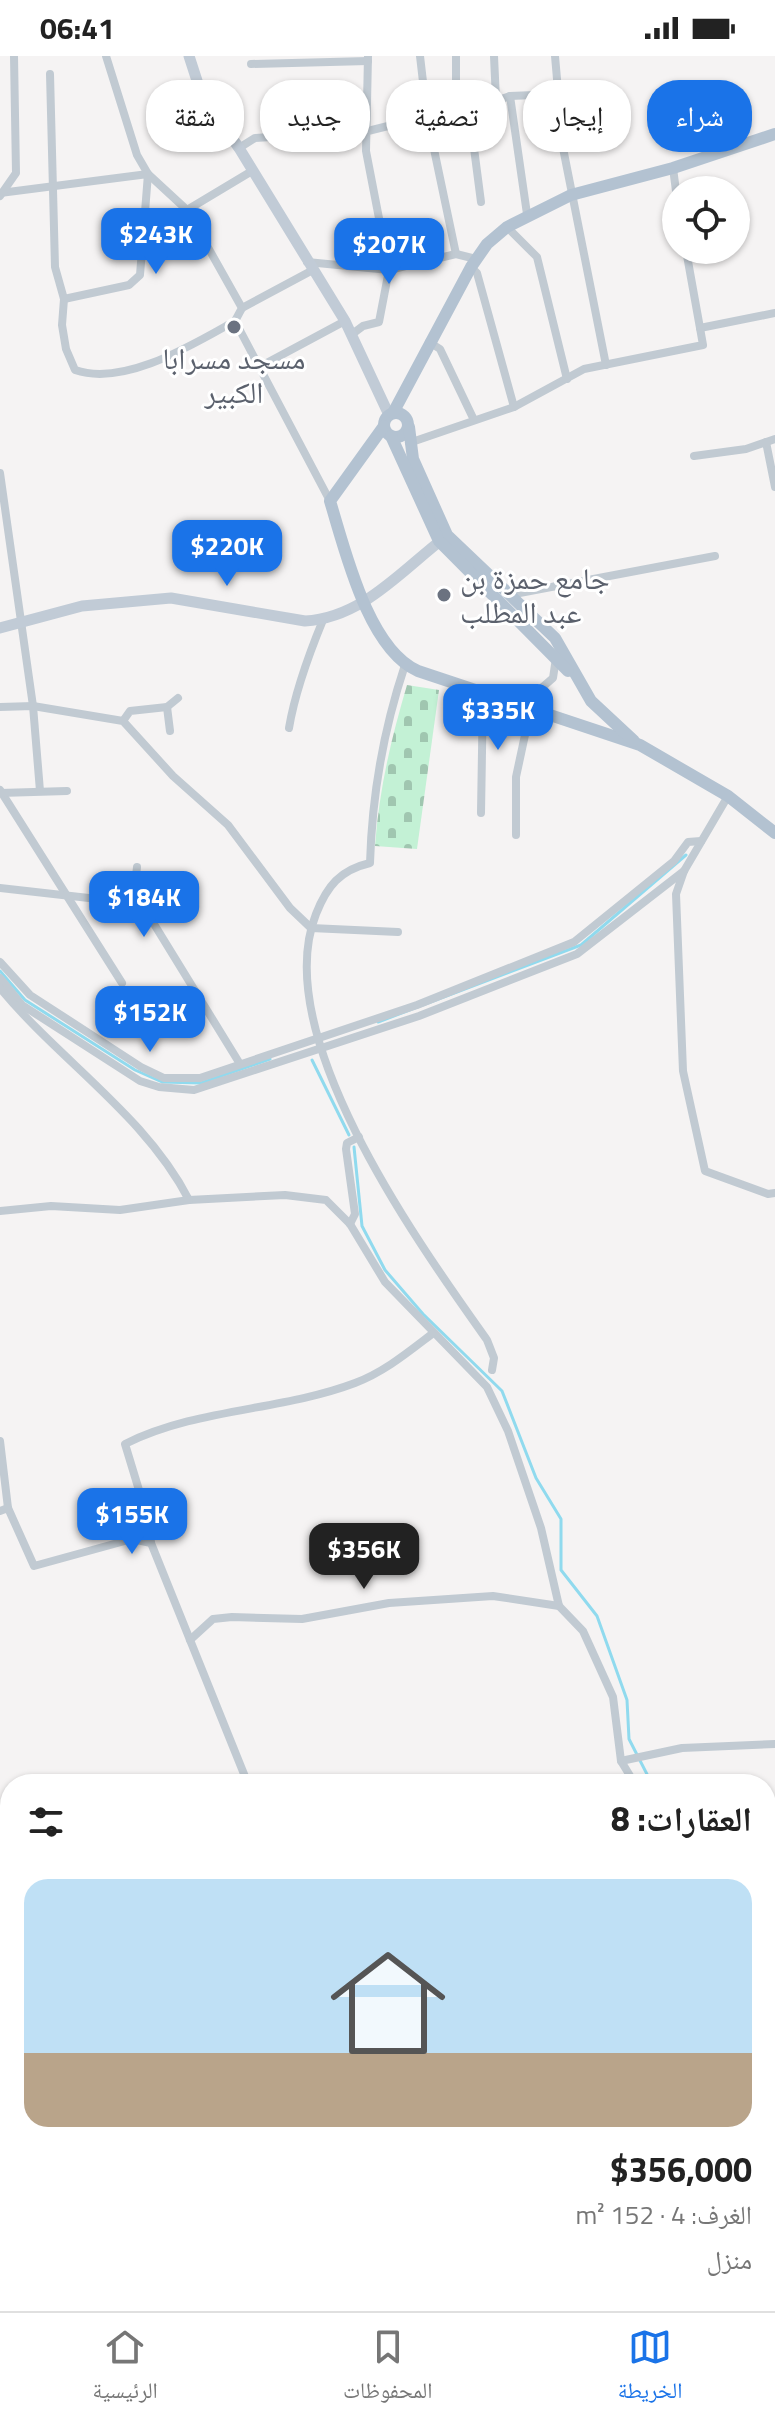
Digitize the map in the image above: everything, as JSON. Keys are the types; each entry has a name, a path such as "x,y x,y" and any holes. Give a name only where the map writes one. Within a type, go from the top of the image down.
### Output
{"main road":[{"path":"189,56 197,80"},
{"path":"640,745 405,665 393,654 364,602 330,501 389,422 429,342 474,263 507,227 527,214 571,195 673,168 775,134"},
{"path":"241,152 308,266 345,321 443,538 556,657 606,717 640,745 728,796 775,833"},
{"path":"389,422 405,416 409,443 443,538 555,638 576,679"},
{"path":"389,422 401,436 409,427"},
{"path":"0,628 21,620 122,600 171,598 305,621 323,620 364,602 400,577 443,538"}],"street":[{"path":"0,195 16,173 14,56"},
{"path":"106,56 137,155 148,174 187,210 242,308"},
{"path":"420,56 423,80"},
{"path":"456,56 456,80"},
{"path":"494,56 495,80"},
{"path":"555,56 557,80"},
{"path":"251,64 288,60 368,59 368,80"},
{"path":"50,74 55,267 64,299 62,325 66,349 75,370 92,376 165,358 235,321 242,308 308,266 389,270 456,254 474,263 514,407"},
{"path":"507,97 523,95"},
{"path":"510,96 527,214"},
{"path":"351,335 363,326 379,322 389,270 366,152"},
{"path":"435,152 456,254"},
{"path":"474,152 481,202"},
{"path":"565,152 571,195 606,365"},
{"path":"673,168 674,176"},
{"path":"187,210 252,171"},
{"path":"0,195 148,174"},
{"path":"64,299 129,285 140,275 148,174"},
{"path":"507,227 537,257 567,379"},
{"path":"409,443 514,407 584,369 703,345 689,264"},
{"path":"700,328 775,313"},
{"path":"235,321 330,501"},
{"path":"261,366 345,321"},
{"path":"429,342 440,349 474,420"},
{"path":"694,456 746,449 770,441 775,487"},
{"path":"0,473 33,706 40,791"},
{"path":"509,595 715,556"},
{"path":"289,728 294,698 302,684 323,620"},
{"path":"516,835 516,777 527,706 553,678 558,667 556,657"},
{"path":"405,665 385,725 372,808 370,863 338,877 327,889 311,928 307,993 322,1046 359,1137 397,1211 487,1340 494,1358 492,1370"},
{"path":"481,813 483,691"},
{"path":"123,721 130,711 167,707 178,698"},
{"path":"0,707 33,706 123,721 173,776 228,825 290,908 311,928 398,932"},
{"path":"167,707 170,731"},
{"path":"1,792 67,791"},
{"path":"1,792 122,983"},
{"path":"728,796 684,871 676,894 683,1071 705,1171 768,1194 775,1193"},
{"path":"0,962 30,995 153,1073 175,1079 200,1078 417,1005 574,942 674,861 688,842 701,841"},
{"path":"133,903 137,867"},
{"path":"0,978 22,1005 140,1081 183,1091 208,1088 322,1046 419,1016 577,954 684,871"},
{"path":"0,888 133,903 146,911 240,1064"},
{"path":"0,988 34,1029 157,1147 189,1200"},
{"path":"350,1224 355,1214 346,1149 347,1143 359,1137"},
{"path":"0,1211 51,1206 120,1210 189,1200 285,1195 326,1200 350,1224 375,1269 432,1334 487,1387 508,1431 541,1528 559,1606 583,1631 613,1697 621,1761 629,1774"},
{"path":"244,1774 151,1543 149,1523 125,1444 188,1421 354,1383 393,1365 432,1334"},
{"path":"0,1441 4,1510 34,1566 132,1539 151,1543"},
{"path":"190,1640 213,1619 222,1618 302,1619 389,1603 493,1596 559,1606"},
{"path":"621,1761 655,1752 775,1744"}],"green space":[{"path":"407,685 439,690 417,849 375,846 386,765"}],"waterway":[{"path":"378,1022 581,945 686,855"},
{"path":"0,971 25,1000 135,1070 162,1082 201,1083 270,1059"},
{"path":"312,1060 349,1135"},
{"path":"354,1147 362,1226 385,1270 423,1314 502,1391 536,1478 561,1519 561,1570 597,1616 627,1700 629,1739 647,1774"}],"place":[{"name":"مسجد مسرابا الكبير","path":"234,327"},
{"name":"جامع حمزة بن عبد المطلب","path":"444,595"}]}
